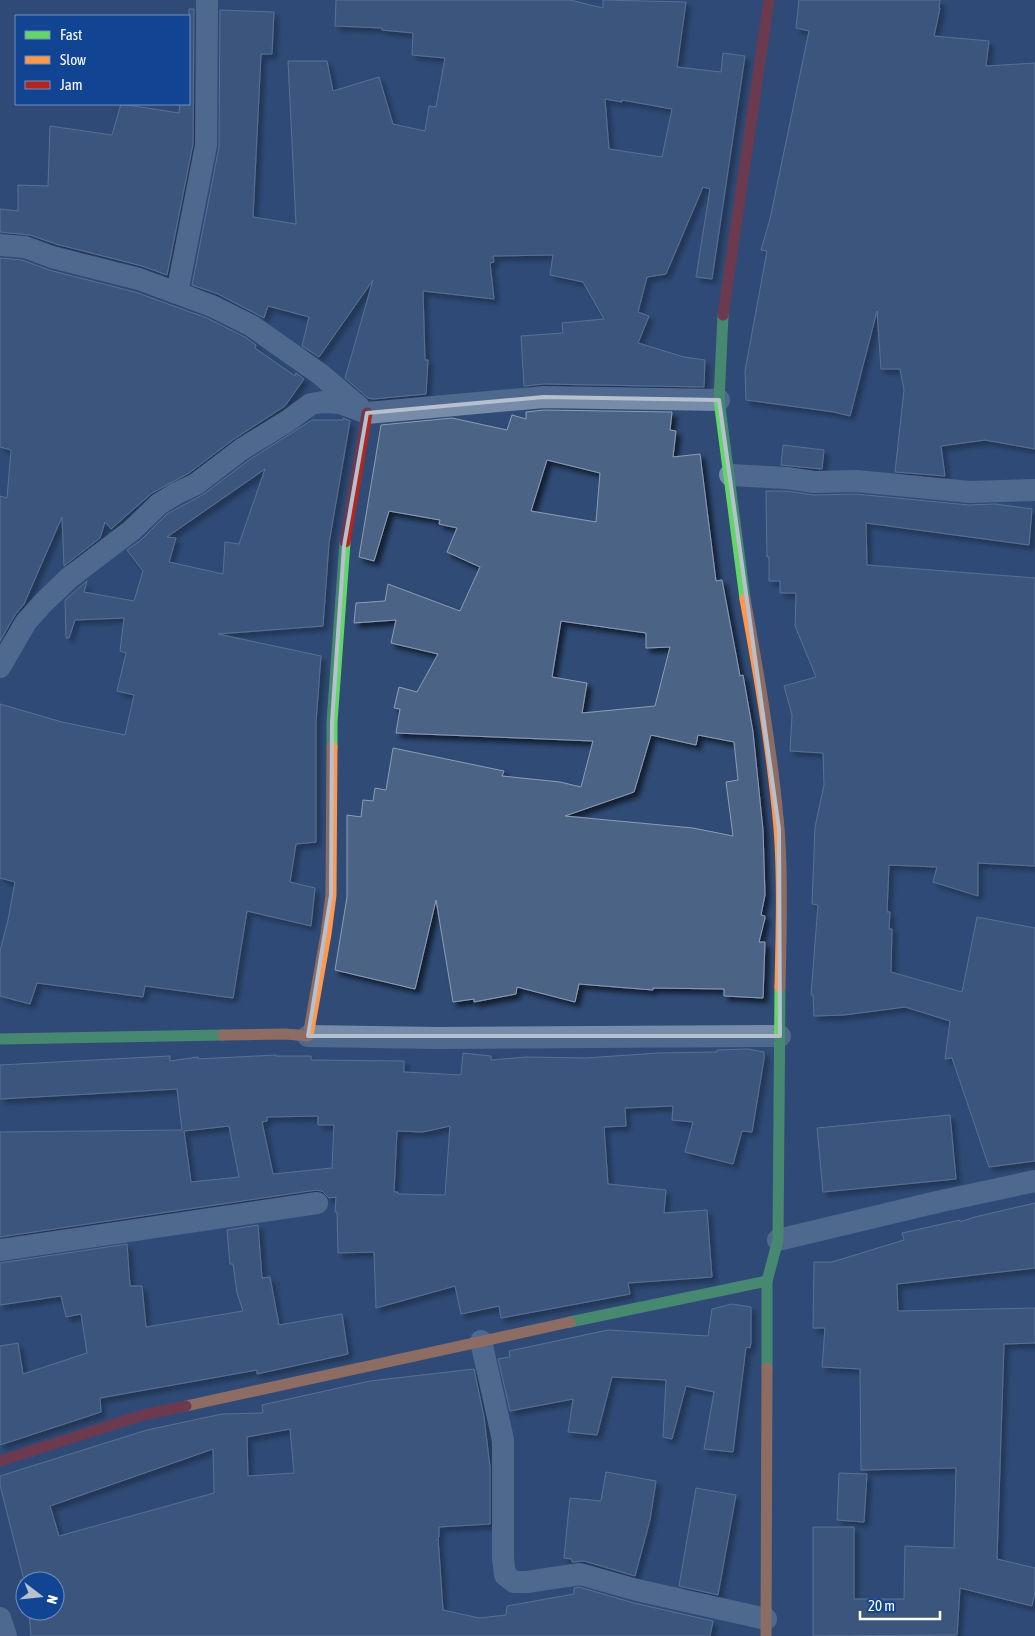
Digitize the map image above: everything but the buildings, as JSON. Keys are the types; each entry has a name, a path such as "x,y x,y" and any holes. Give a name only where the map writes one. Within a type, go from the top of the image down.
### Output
{"street":[{"path":"177,293 206,146 207,0"},
{"path":"481,1341 503,1440 505,1575 514,1582 527,1582 580,1574 766,1628 767,1281 778,1240 780,1036 779,829 768,730 743,584 719,400 723,310 769,0"},
{"path":"0,246 24,247 52,257 139,279 212,306 252,326 320,374 367,413"},
{"path":"0,667 26,622 69,578 132,530 159,504 196,484 242,449 311,404 323,402 340,403 367,413 544,397 719,400"},
{"path":"308,1036 331,895 332,722 344,546 367,413"},
{"path":"730,476 788,478 814,482 856,481 970,492 1035,490"},
{"path":"0,1039 134,1035 286,1034 438,1038 780,1036"},
{"path":"778,1240 1035,1181"},
{"path":"0,1250 316,1203"},
{"path":"0,1461 143,1415 767,1281"},
{"path":"0,1618 6,1636"}],"highlighted area":[{"path":"544,397 719,400 779,829 780,1036 308,1036 331,895 332,722 344,546 367,413"}],"traffic: fast":[{"path":"723,315 719,400 745,599"},
{"path":"332,747 332,722 345,542"},
{"path":"767,1368 767,1281 778,1240 780,987"},
{"path":"0,1039 223,1035"},
{"path":"570,1322 767,1281"}],"traffic: slow":[{"path":"745,599 765,713 779,828 781,887 780,987"},
{"path":"223,1035 286,1034 308,1036 331,895 332,747"},
{"path":"186,1406 570,1322"},
{"path":"766,1636 767,1368"}],"traffic: jam":[{"path":"723,315 769,0"},
{"path":"345,542 367,413"},
{"path":"0,1461 143,1415 186,1406"}]}
